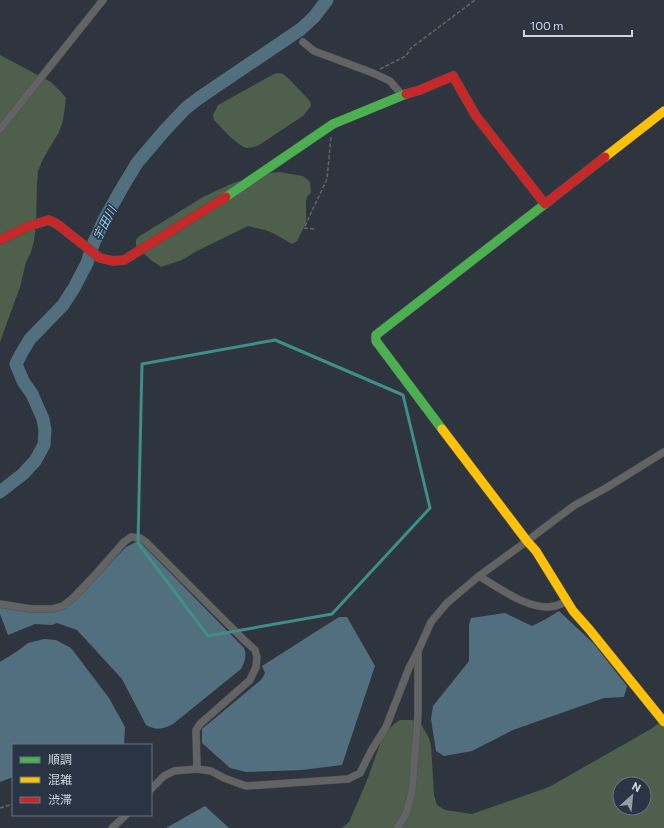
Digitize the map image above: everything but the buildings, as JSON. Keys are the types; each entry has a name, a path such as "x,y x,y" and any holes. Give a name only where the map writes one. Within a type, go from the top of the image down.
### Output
{"street":[{"path":"0,129 103,0"},
{"path":"303,42 314,51 390,81 402,96"},
{"path":"0,240 29,226 48,220 57,224 100,258 113,261 124,260 163,234 215,204 333,124 453,76 476,116 545,204"},
{"path":"664,111 376,335 376,341 536,551 573,611 590,629 664,722"},
{"path":"152,788 164,776 174,771 197,769 211,771 224,778 246,786 348,779 360,773 371,751 386,727 408,668 418,651 431,622 447,604 479,576 575,505 606,488 664,452"},
{"path":"0,604 32,609 52,609 63,606 73,598 131,537 140,538 146,542 243,639 256,650 256,666 250,680 200,724 196,730 197,769"},
{"path":"479,576 522,601 542,607 555,606 567,601"},
{"path":"398,828 406,814 412,792 418,715 418,651"},
{"path":"112,828 125,816"}],"path":[{"path":"373,73 406,56 411,48 475,0"},
{"path":"314,229 304,228 327,179 333,124"},
{"path":"0,808 12,804"}],"highlighted area":[{"path":"275,340 403,395 430,508 332,614 208,636 138,543 142,364"}],"green space":[{"path":"0,55 51,82 66,98 63,121 59,132 43,159 38,171 34,241 26,262 20,287 0,342"},
{"path":"274,74 283,74 290,80 310,101 311,106 303,116 259,145 250,148 243,147 214,120 213,115 218,105"},
{"path":"279,172 303,176 310,182 311,192 306,201 306,223 297,241 292,244 273,233 248,226 182,260 161,267 136,246 136,240 138,237 203,197 231,184 260,174"},
{"path":"664,719 664,828 342,828 349,822 366,783 383,736 400,720 412,720 421,724 429,738 431,745 434,795 437,805 445,810 472,814 549,787 651,729"}],"water":[{"path":"136,542 141,543 244,648 245,654 241,669 173,724 160,729 146,725 122,679 77,630 57,623 52,625 35,624 8,635 0,614 0,608 55,611 65,609 126,547"},
{"path":"559,611 594,644 627,686 624,697 604,698 513,730 472,751 444,756 436,751 431,719 433,706 469,661 469,625 471,618 505,613 532,626"},
{"path":"339,617 347,617 375,666 342,765 302,770 246,772 230,768 202,743 202,729 262,679 265,673 262,666"},
{"path":"44,639 56,640 71,648 109,698 125,727 124,744 12,744 12,777 0,782 0,662 28,643"},
{"path":"205,806 229,828 166,828"}],"waterway":[{"name":"宇田川","path":"0,492 23,474 35,461 44,445 45,430 43,419 32,394 23,381 16,364 30,339 63,305 74,288 87,263 94,242 105,218 137,163 186,108 301,29 314,17 327,0"}],"traffic: fast":[{"path":"226,197 333,124 406,94"},
{"path":"442,429 376,341 376,335 545,204"}],"traffic: slow":[{"path":"605,157 664,111"},
{"path":"442,429 536,551 573,611 664,722"}],"traffic: jam":[{"path":"406,94 420,90 453,76 476,116 545,204 605,157"},
{"path":"0,240 29,226 49,220 57,224 100,258 113,261 124,260 226,197"}]}
